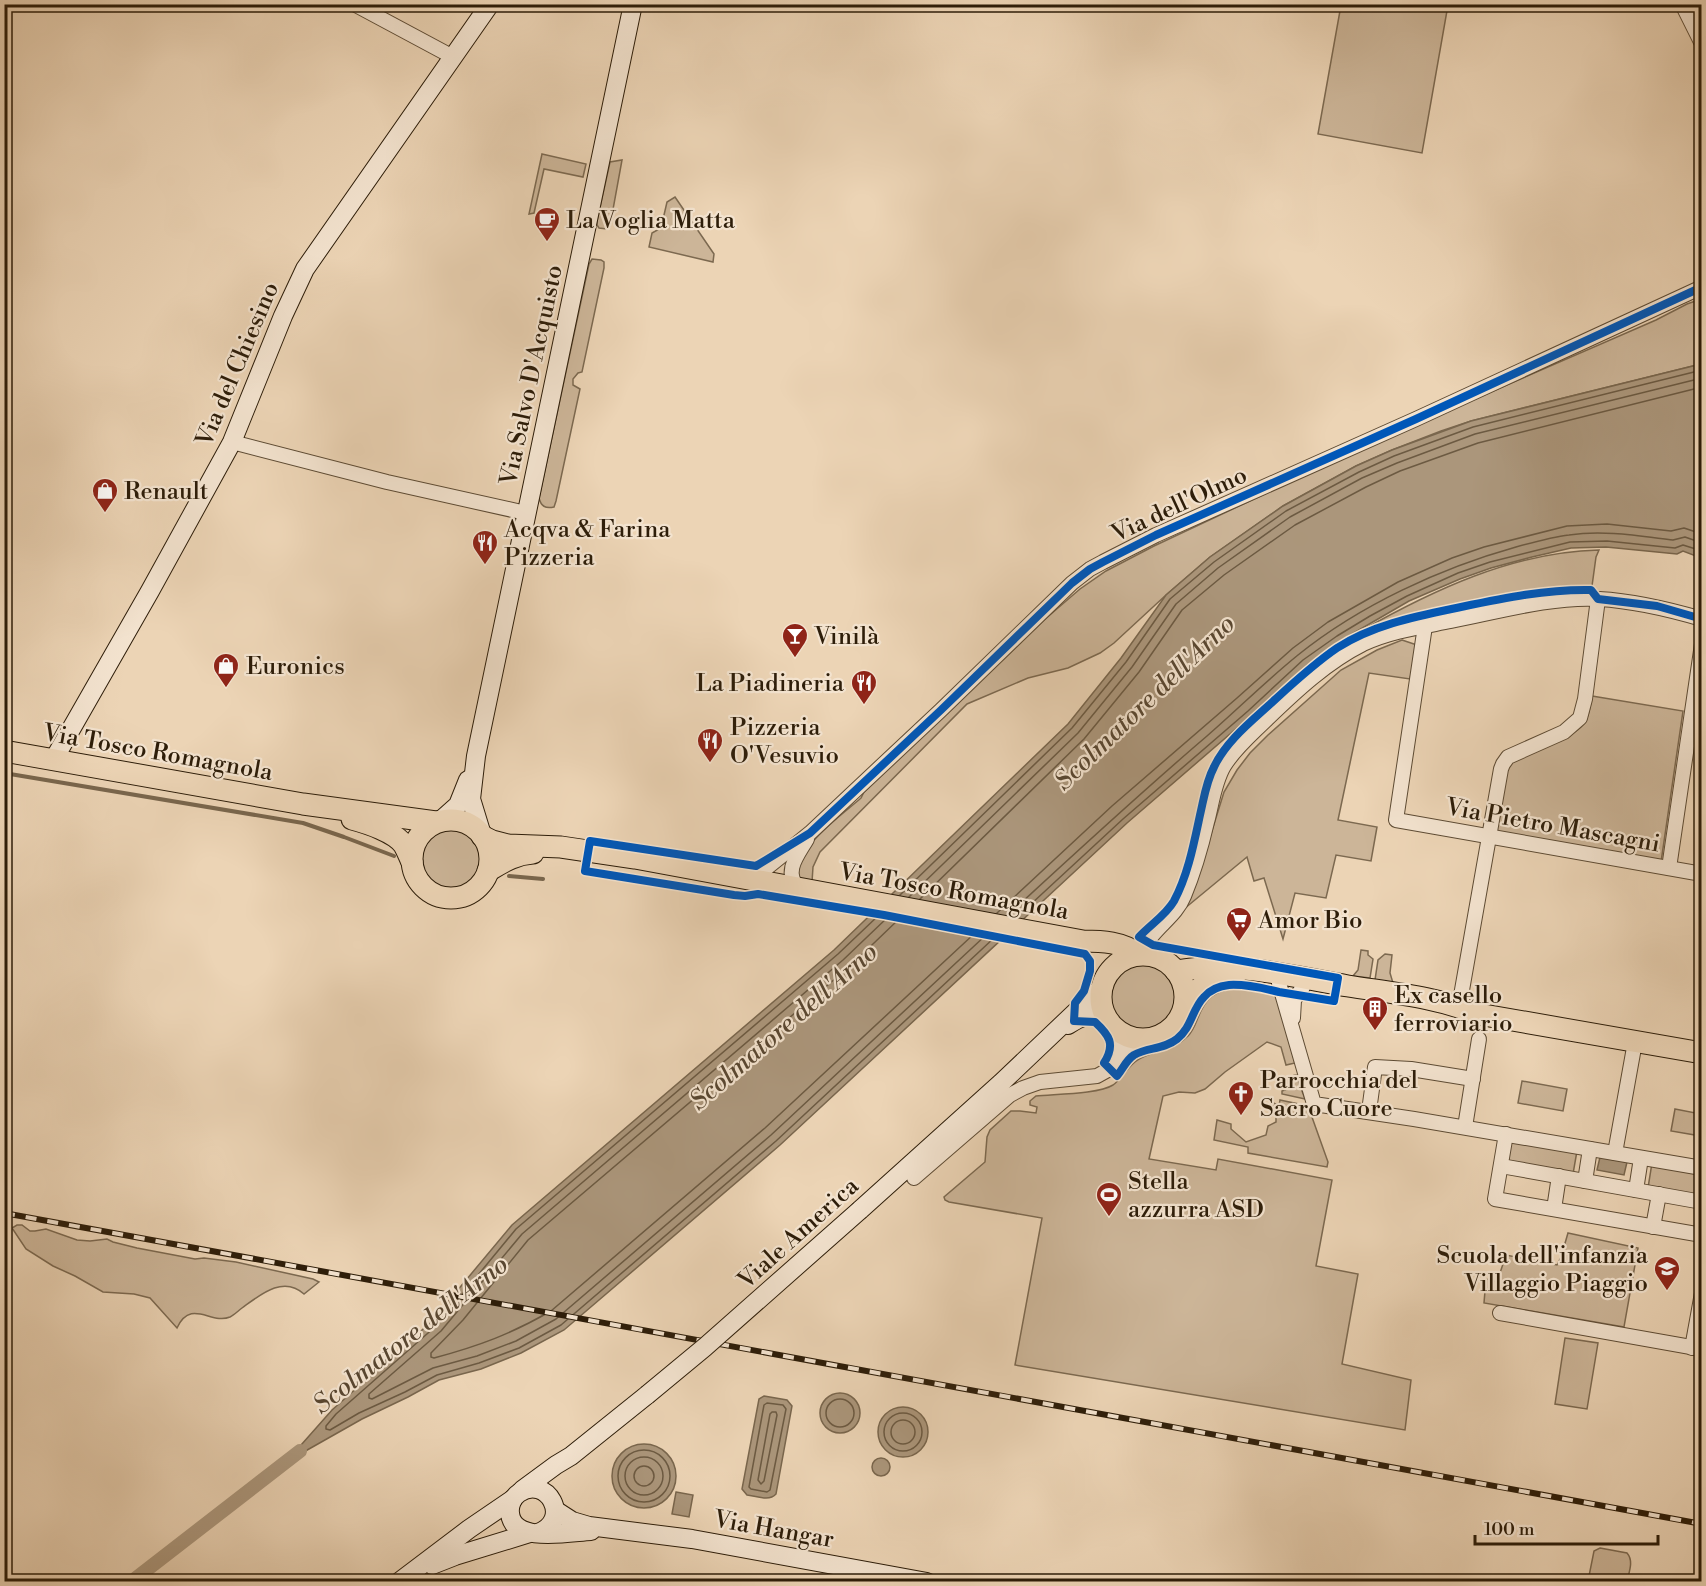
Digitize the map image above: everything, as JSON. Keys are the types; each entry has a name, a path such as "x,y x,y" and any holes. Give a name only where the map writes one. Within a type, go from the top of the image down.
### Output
{"main road":[{"name":"Via Tosco Romagnola","path":"4,751 303,804 438,822"},
{"name":"Via Tosco Romagnola","path":"303,804 362,822 388,833 404,844 412,862"},
{"path":"461,821 480,829 489,849 490,858 488,871 482,882 461,897 444,897 428,891 417,878 412,862 417,838 429,826 438,822 461,821"},
{"name":"Via Tosco Romagnola","path":"480,829 492,841 508,845 556,846 635,858 1094,944 1124,945 1140,954"},
{"name":"Via Tosco Romagnola","path":"488,871 516,856 547,853 795,894 807,890"},
{"path":"1094,944 1104,964 1105,982"},
{"path":"1140,954 1161,960 1176,971 1185,988 1185,1003 1181,1017 1171,1028 1157,1036 1145,1039 1130,1037 1111,1023 1102,998 1109,973 1119,962 1131,955 1140,954"},
{"path":"1176,971 1212,967 1237,968 1410,996 1468,1010 1701,1053"},
{"path":"1185,1003 1201,986 1212,979 1238,976 1458,1014 1468,1010"}],"street":[{"path":"354,4 453,57"},
{"name":"Via del Chiesino","path":"54,759 145,601 232,442 283,316 305,269 490,4"},
{"name":"Via Salvo D'Acquisto","path":"476,756 633,4"},
{"path":"1682,4 1701,44"},
{"name":"Via dell'Olmo","path":"753,879 810,833 1072,583 1090,569 1156,535 1416,419 1701,287"},
{"path":"232,442 387,482 526,513"},
{"path":"1140,954 1147,941 1182,903 1200,852 1218,779 1224,766 1233,753 1289,698 1335,660 1387,634 1551,602 1598,599 1657,606 1701,619"},
{"path":"1468,1010 1488,836 1501,769 1506,758 1564,732 1580,718 1585,699 1598,599"},
{"name":"Via Pietro Mascagni","path":"1425,626 1396,820 1701,874"},
{"path":"1669,868 1701,644"},
{"path":"438,822 458,805 476,756"},
{"path":"476,756 471,792 472,806 480,829"},
{"path":"403,818 441,808 452,801 466,785"},
{"name":"Via dell'Olmo","path":"807,890 792,879 791,870 810,833"},
{"path":"1049,1038 1105,982"},
{"path":"1279,983 1314,1104 1369,1111 1701,1168"},
{"path":"1293,1029 1293,1004 1303,987"},
{"path":"1049,1038 1082,1017 1093,1015 1111,1023 1116,1050 1109,1068"},
{"name":"Viale America","path":"404,1578 556,1465 572,1456 705,1347 1049,1038"},
{"path":"914,1178 990,1110 1015,1092 1040,1082 1097,1076 1109,1068 1128,1049 1145,1039"},
{"path":"1465,1127 1479,1039"},
{"path":"1615,1153 1635,1042"},
{"path":"1369,1111 1376,1067 1410,1069 1473,1079"},
{"path":"1506,1134 1495,1198 1701,1235"},
{"path":"1585,1181 1590,1149"},
{"path":"1635,1190 1641,1158"},
{"path":"1501,1166 1701,1202"},
{"path":"1554,1209 1559,1176"},
{"path":"1653,1227 1659,1194"},
{"path":"1500,1313 1697,1349 1701,1293"},
{"name":"Viale America","path":"404,1578 455,1556 546,1529 552,1522 557,1476 572,1456"},
{"path":"534,1533 519,1530 512,1521 510,1510 517,1495 526,1489 536,1489 545,1492 553,1504"},
{"name":"Via Hangar","path":"553,1504 578,1523 692,1539 927,1581"},
{"name":"Via Hangar","path":"534,1533 611,1529"}],"shaded area":[{"path":"1341,5 1448,5 1422,153 1318,134"},
{"path":"542,154 586,164 583,177 544,169 534,213 529,214"},
{"path":"622,160 610,226 607,229 599,228 597,221 610,162"},
{"path":"675,197 714,254 713,262 649,247 652,233 661,228 667,202"},
{"path":"592,259 604,262 604,268 582,372 573,379 573,385 580,389 556,501 554,507 548,508 542,505 539,498 589,264"},
{"path":"1701,299 1701,364 1471,421 1356,466 1283,506 1210,557 1100,653 1068,668 1028,678 967,704 820,852 813,867 812,882 799,878 799,867 803,856 831,823 861,798 864,792 1044,620 1080,589 1106,571 1154,546 1367,446"},
{"path":"1599,550 1592,586 1474,601 1359,632 1387,616 1474,576 1536,558 1567,552"},
{"path":"1402,640 1417,645 1410,679 1369,673 1338,820 1377,827 1371,861 1336,855 1326,898 1295,893 1283,939 1264,878 1254,881 1247,857 1184,909 1224,792 1250,753 1341,670 1377,650"},
{"path":"1592,696 1683,711 1661,862 1494,832 1506,767 1512,759 1575,732 1584,724"},
{"path":"451,825 464,828 474,835 481,845 484,858 481,871 474,881 464,888 451,891 438,888 428,881 421,871 418,858 421,845 428,835 438,828"},
{"path":"1361,950 1368,951 1368,955 1373,959 1370,978 1353,976 1358,970"},
{"path":"1385,954 1392,955 1390,973 1393,983 1375,980 1378,960"},
{"path":"1143,963 1156,966 1167,973 1174,984 1177,997 1174,1010 1167,1021 1156,1028 1143,1031 1130,1028 1119,1021 1112,1010 1109,997 1112,984 1119,973 1130,966"},
{"path":"1237,988 1276,994 1295,1063 1286,1065 1281,1047 1267,1042 1205,1089 1195,1093 1179,1092 1163,1096 1149,1159 1216,1170 1218,1159 1332,1180 1316,1266 1358,1274 1342,1364 1411,1380 1405,1430 1015,1365 1042,1218 945,1200 944,1197 985,1162 987,1137 990,1130 1011,1111 1036,1113 1037,1107 1030,1105 1030,1101 1036,1096 1087,1092 1113,1085 1139,1059 1170,1048 1188,1036 1211,996"},
{"path":"1296,1075 1305,1099 1282,1094 1285,1090 1284,1078"},
{"path":"1522,1081 1567,1089 1563,1111 1518,1103"},
{"path":"1280,1100 1308,1106 1328,1162 1327,1167 1248,1153 1248,1147 1214,1140 1217,1120 1231,1124 1231,1129 1246,1142 1266,1135 1268,1126 1276,1122 1276,1116 1270,1112 1272,1102 1279,1106"},
{"path":"1675,1109 1701,1114 1701,1136 1671,1131"},
{"path":"1509,1139 1577,1151 1573,1174 1505,1163"},
{"path":"1652,1163 1701,1172 1701,1198 1648,1188"},
{"path":"22,1225 30,1231 46,1229 77,1240 107,1239 137,1248 195,1259 236,1262 319,1282 304,1294 288,1286 272,1289 230,1317 223,1319 195,1313 183,1319 177,1328 150,1298 134,1294 103,1292 26,1249 12,1228"},
{"path":"1568,1233 1638,1248 1624,1327 1484,1303 1486,1279 1497,1282 1506,1255 1557,1265"},
{"path":"1565,1338 1598,1343 1587,1409 1555,1404"},
{"path":"1600,1548 1627,1553 1631,1563 1627,1581 1588,1581 1594,1551"}],"water":[{"path":"1701,364 1701,558 1683,551 1677,554 1606,547 1571,548 1491,568 1460,579 1409,601 1340,641 1307,665 1127,823 780,1145 564,1330 521,1353 481,1369 439,1380 362,1419 286,1462 332,1410 431,1322 512,1225 834,950 1068,724 1121,658 1166,595 1210,557 1283,506 1356,466 1392,450 1471,421"},
{"path":"1600,1157 1627,1162 1624,1175 1597,1170"},
{"path":"840,1393 854,1399 860,1413 854,1427 840,1433 826,1427 820,1413 826,1399"},
{"path":"764,1396 787,1400 792,1406 776,1494 770,1498 747,1495 742,1489 759,1399"},
{"path":"898,1407 908,1407 921,1414 928,1427 928,1437 921,1450 908,1457 898,1457 889,1453 882,1446 878,1437 878,1427 882,1418 889,1411"},
{"path":"638,1444 650,1444 667,1453 674,1464 676,1476 674,1488 667,1499 650,1508 638,1508 626,1503 617,1494 612,1482 612,1470 617,1458 626,1449"},
{"path":"881,1458 887,1461 890,1467 887,1473 881,1476 875,1473 872,1467 875,1461"},
{"path":"676,1492 693,1495 689,1517 672,1514"}],"waterway":[{"path":"4,773 303,823 394,856"},
{"path":"509,876 543,879"},
{"name":"Scolmatore dell'Arno","path":"131,1582 300,1451"}],"railway":[{"path":"4,1213 1702,1524"}],"cycle path":[{"path":"1702,287 1416,419 1156,535 1090,569 1072,583 810,833 756,866 590,841 585,871 734,895 758,894 884,915 1085,954 1090,961 1090,971 1084,991 1075,1003 1074,1021 1095,1022 1104,1031 1110,1045 1104,1063 1117,1076 1134,1055 1172,1043 1177,1039 1186,1029 1200,1002 1209,992 1218,987 1248,986 1334,1001 1338,978 1153,945 1139,937 1167,911 1179,891 1190,859 1207,784 1219,758 1245,727 1319,661 1351,640 1397,622 1509,597 1542,593 1591,590 1598,599 1657,606 1702,619"}],"place":[{"name":"La Voglia Matta","path":"547,243"},
{"name":"Renault","path":"105,514"},
{"name":"Acqva & Farina Pizzeria","path":"485,566"},
{"name":"Vinilà","path":"795,659"},
{"name":"Euronics","path":"226,689"},
{"name":"La Piadineria","path":"864,706"},
{"name":"Pizzeria O'Vesuvio","path":"710,764"},
{"name":"Amor Bio","path":"1239,943"},
{"name":"Ex casello ferroviario","path":"1375,1032"},
{"name":"Parrocchia del Sacro Cuore","path":"1241,1117"},
{"name":"Stella azzurra ASD","path":"1109,1218"},
{"name":"Scuola dell'infanzia Villaggio Piaggio","path":"1667,1292"}]}
